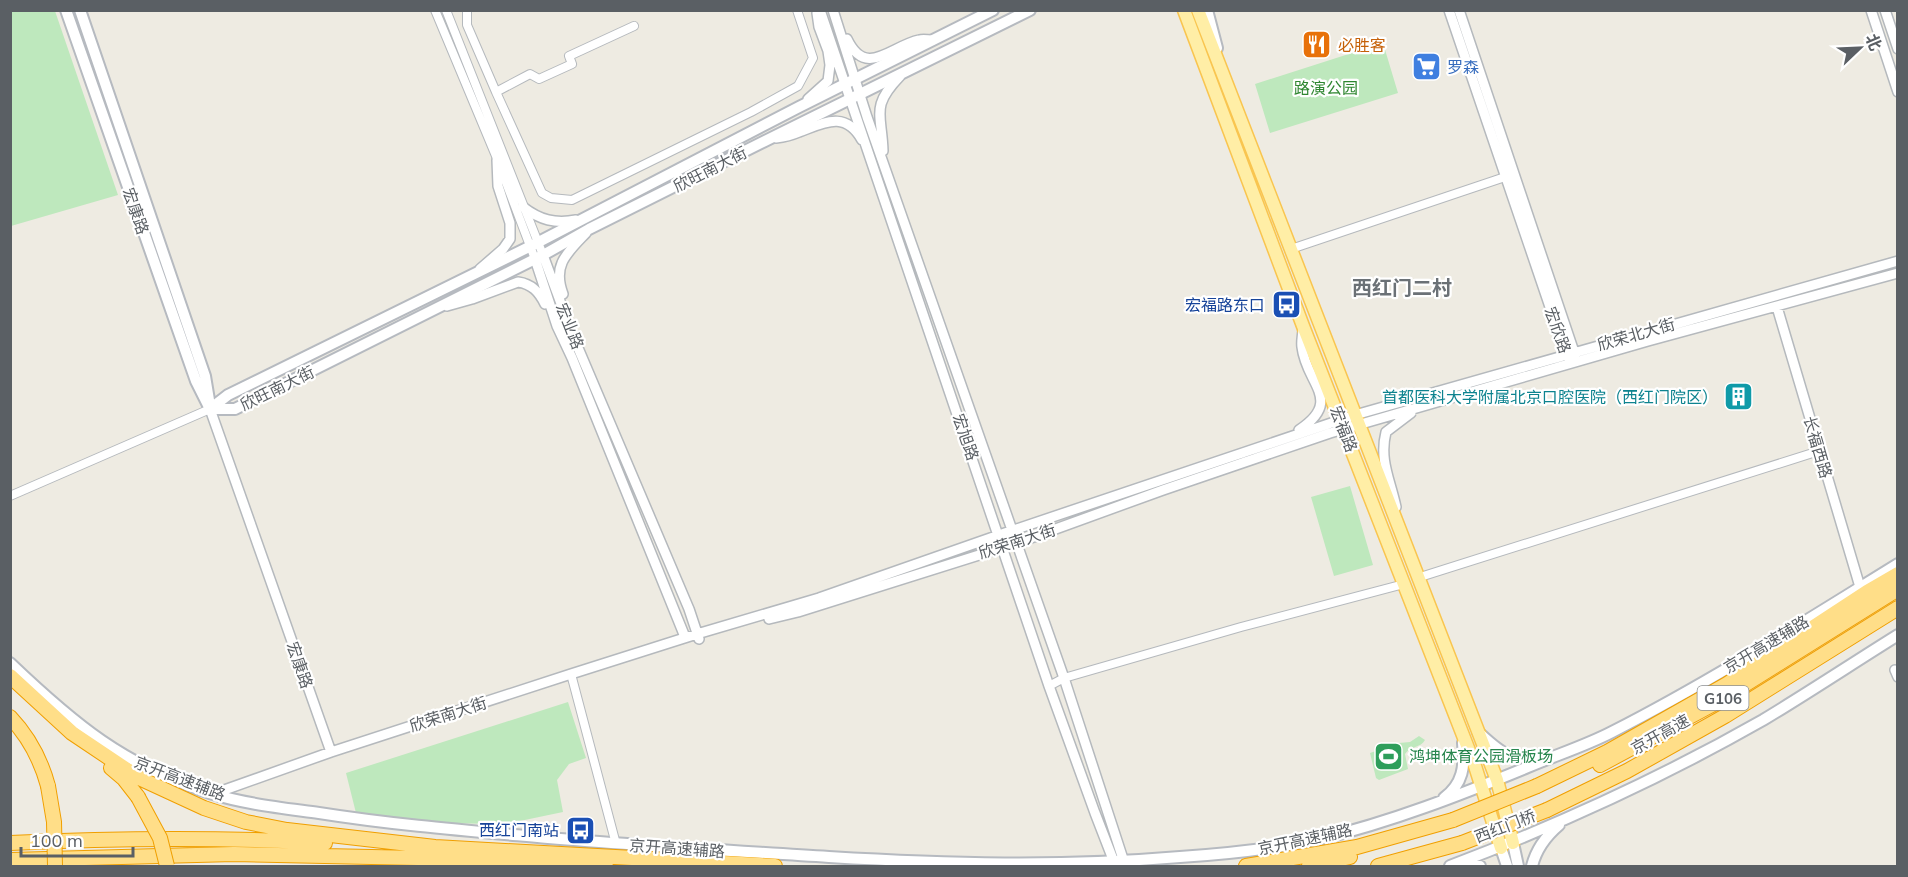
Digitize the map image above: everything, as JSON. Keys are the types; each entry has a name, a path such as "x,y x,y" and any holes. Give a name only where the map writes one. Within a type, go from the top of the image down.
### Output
{"highway":[{"path":"1539,790 1727,684 1898,574"},
{"name":"京开高速","path":"1539,790 1619,756 1717,702 1898,589"},
{"name":"京开高速","path":"1547,810 1627,771 1725,716 1898,608"},
{"path":"10,676 124,779 138,797 160,838 167,867"},
{"path":"10,717 34,749 48,786 54,822 55,867"},
{"path":"72,733 139,778 214,812 246,822 287,830 435,847"},
{"name":"西红门桥","path":"1455,824 1539,790"},
{"name":"西红门桥","path":"1378,867 1462,843 1547,810"},
{"path":"1246,867 1357,847 1455,824"},
{"name":"G106","path":"1309,867 1411,841 1455,824"},
{"path":"10,843 110,838 265,839 775,867"},
{"path":"10,860 234,854 465,859 606,867"}],"main road":[{"name":"宏康路","path":"66,10 196,381 210,409"},
{"name":"宏康路","path":"80,10 205,376 210,409"},
{"name":"欣旺南大街","path":"210,409 228,395 535,244 799,107 993,10"},
{"name":"欣旺南大街","path":"210,409 235,409 1030,10"},
{"name":"宏福路","path":"1198,10 1497,780 1507,845"},
{"path":"1207,10 1220,66"},
{"name":"宏福路","path":"1185,14 1303,326 1507,845"},
{"name":"京开高速辅路","path":"10,663 68,717 124,756 161,774 213,794 284,808 404,826 616,844 939,863 1004,865 1119,862 1227,853 1320,838 1438,803 1609,734 1738,662 1898,564"},
{"path":"1450,867 1507,845 1633,788 1762,720 1898,635"},
{"path":"1478,731 1494,747 1514,758 1533,758 1573,749"},
{"path":"1438,803 1451,793 1462,774 1465,758 1463,737"},
{"path":"1532,867 1535,855 1544,840 1565,819"},
{"path":"1507,845 1507,867"},
{"path":"1507,845 1518,867"},
{"path":"1461,867 1480,867"}],"street":[{"name":"宏业路","path":"435,10 535,244"},
{"name":"宏业路","path":"446,10 499,157 523,207 557,326 685,638"},
{"path":"468,11 467,25 542,193 551,198 572,200 751,112 798,86 813,58 797,10"},
{"path":"799,107 828,81 830,65 828,51 819,27 819,10"},
{"name":"宏旭路","path":"819,10 851,81"},
{"path":"833,10 851,47 862,58 882,57 920,39 933,40"},
{"name":"宏旭路","path":"833,10 856,98 1049,686 1095,813 1119,862"},
{"name":"宏欣路","path":"1449,10 1505,177 1570,353"},
{"name":"宏欣路","path":"1460,10 1572,364"},
{"path":"1871,10 1898,92"},
{"path":"1885,10 1898,49"},
{"path":"496,92 530,74 539,79 572,64 569,56 634,26"},
{"path":"765,141 796,134 834,120 847,124 858,134 877,160 884,149 879,112 882,99 887,90 901,76"},
{"path":"475,274 503,249 510,239 510,223 498,186 499,157"},
{"name":"宏旭路","path":"877,160 1013,530 1064,678 1119,862"},
{"path":"1291,249 1505,177"},
{"path":"523,207 535,216 549,221 567,222 585,218"},
{"path":"573,336 571,315 560,285 559,275 561,264 567,253 589,230"},
{"name":"宏业路","path":"539,257 689,609 698,636"},
{"name":"欣荣北大街","path":"1343,424 1570,353 1898,261"},
{"name":"欣荣北大街","path":"1357,420 1420,408 1648,341 1898,273"},
{"path":"433,310 472,299 508,285 525,283 539,292 557,326"},
{"name":"长福西路","path":"1777,307 1860,587"},
{"path":"1290,436 1313,421 1319,412 1322,399 1302,349 1303,326"},
{"path":"1401,533 1394,496 1383,462 1382,446 1386,432 1420,408"},
{"path":"10,496 210,409"},
{"name":"宏康路","path":"210,409 331,752"},
{"name":"欣荣南大街","path":"698,636 819,598 1290,436 1343,424"},
{"name":"欣荣南大街","path":"213,794 331,752 685,638 798,612 1017,543 1343,424"},
{"path":"1418,578 1819,451"},
{"path":"1049,686 1064,678 1241,627 1404,584"},
{"path":"571,674 616,844"}],"green space":[{"path":"11,10 55,11 118,195 11,226"},
{"name":"路演公园","path":"1383,43 1398,93 1270,133 1255,84"},
{"path":"1350,486 1373,565 1334,576 1311,497"},
{"path":"568,702 586,758 569,764 557,780 563,812 505,824 432,823 356,813 346,773"},
{"name":"鸿坤体育公园滑板场","path":"1419,736 1425,740 1423,743 1405,754 1408,769 1379,780 1376,778 1370,753 1399,743 1410,742"}],"place":[{"name":"必胜客","path":"1317,45"},
{"name":"罗森","path":"1426,67"},
{"name":"宏福路东口","path":"1286,305"},
{"name":"首都医科大学附属北京口腔医院（西红门院区）","path":"1739,397"},
{"name":"鸿坤体育公园滑板场","path":"1388,756"},
{"name":"西红门南站","path":"580,830"}],"district":[{"name":"西红门二村","path":"1402,287"}]}
